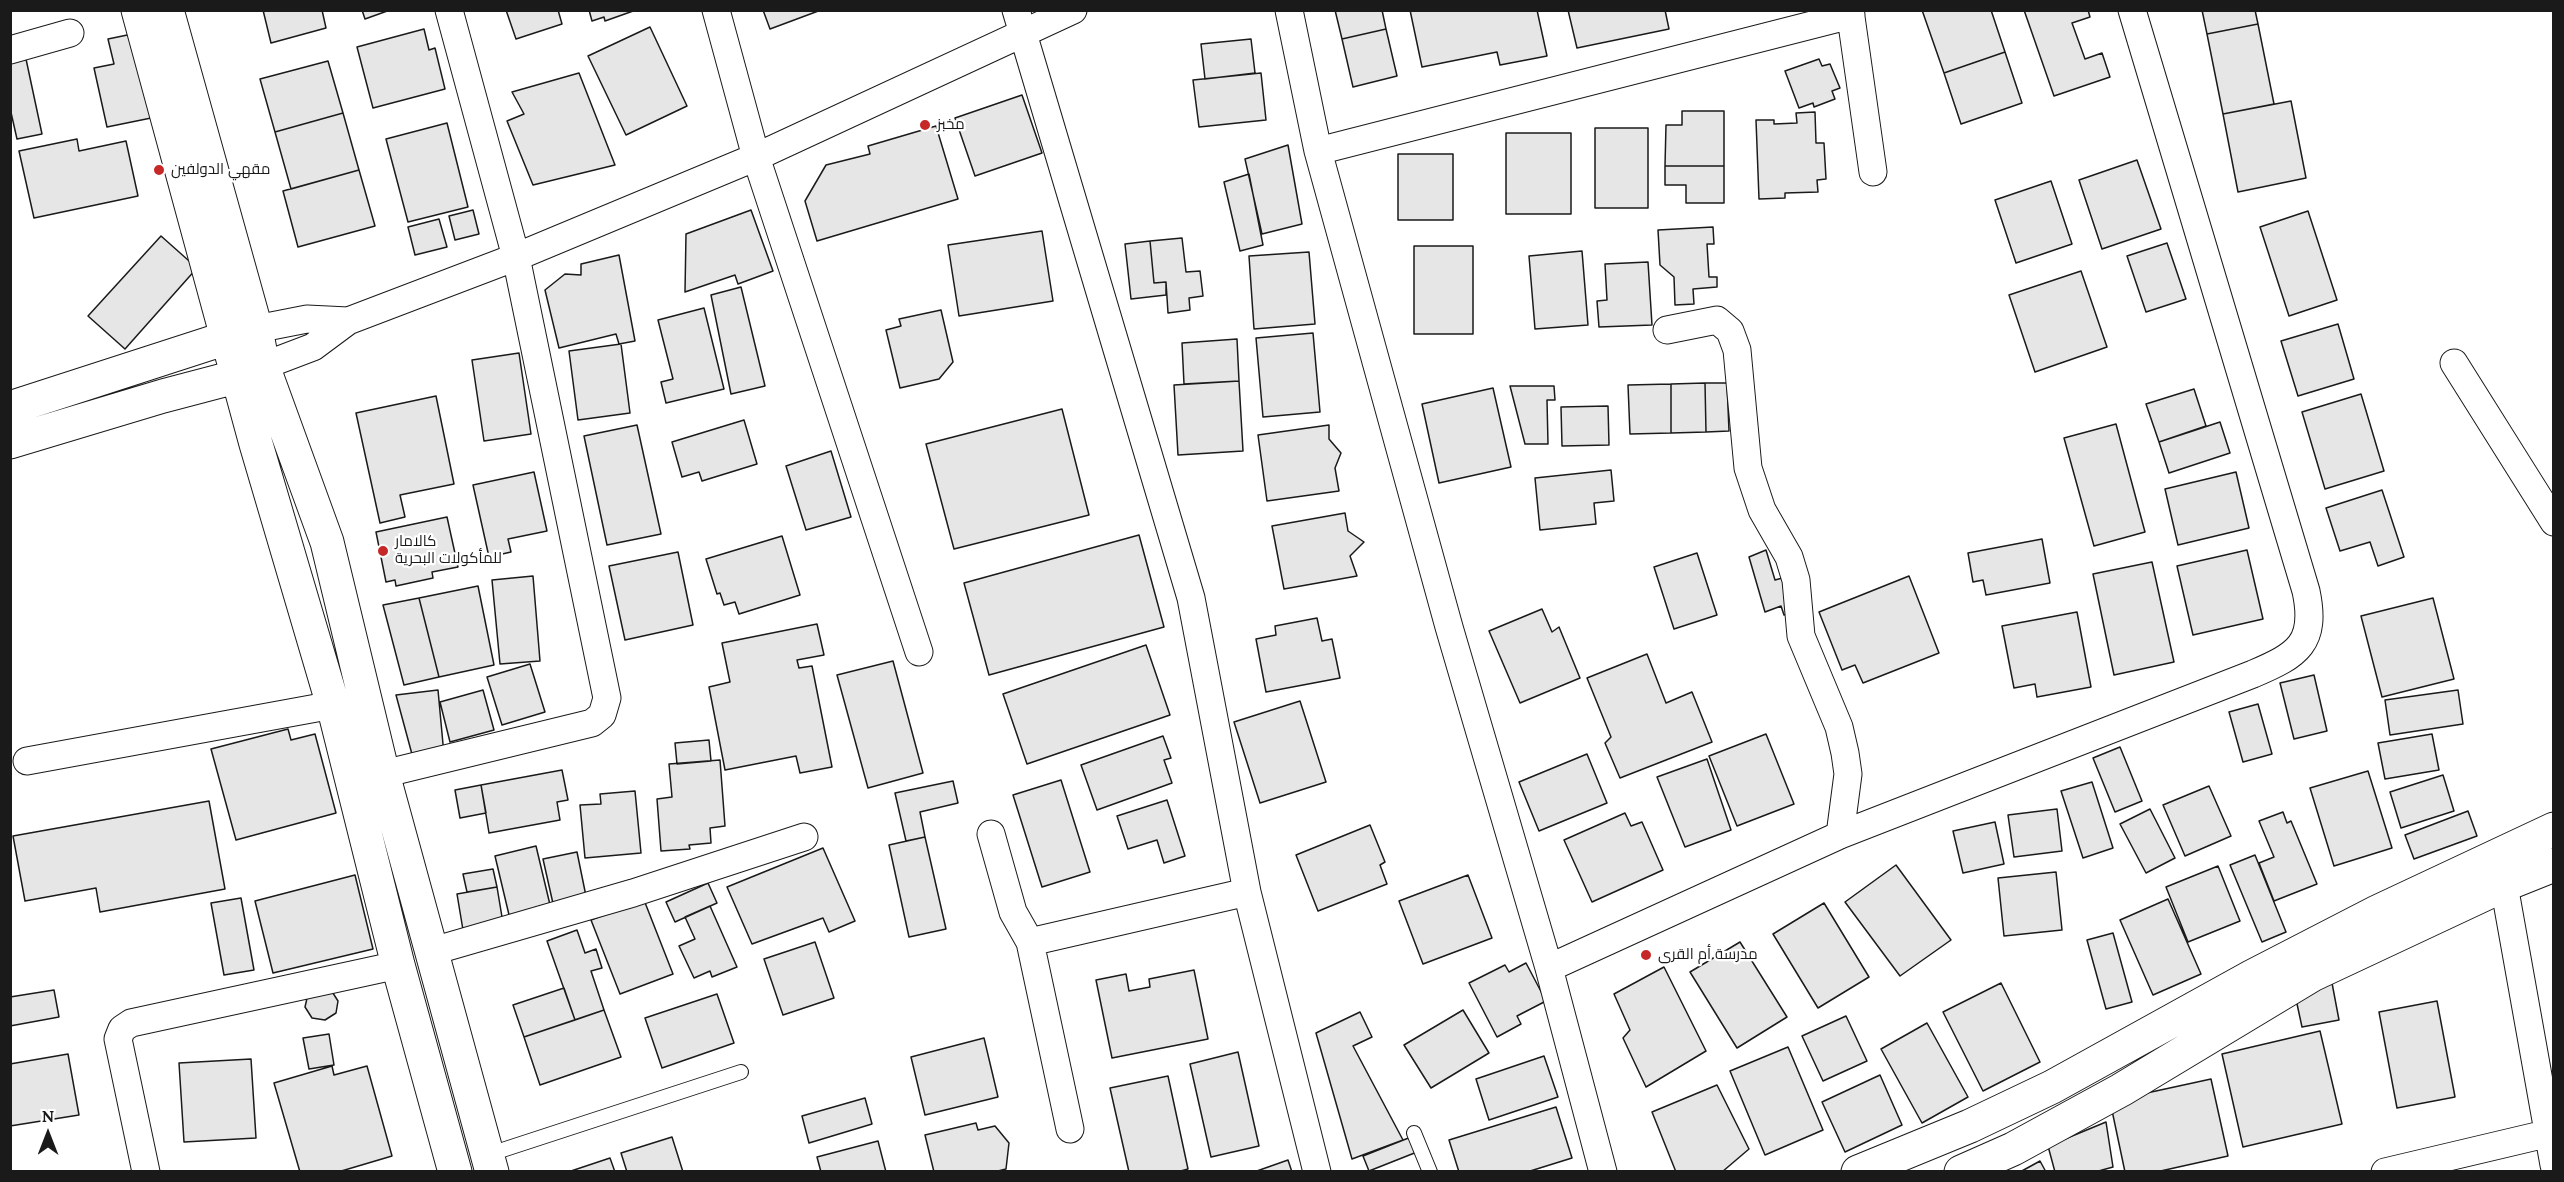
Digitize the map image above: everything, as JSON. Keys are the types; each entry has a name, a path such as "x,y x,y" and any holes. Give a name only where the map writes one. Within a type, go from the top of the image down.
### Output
{"street":[{"path":"138,10 242,333"},
{"path":"167,10 251,371 256,444 333,705 398,964 455,1172"},
{"path":"383,774 592,723 602,715 607,698 516,257 449,10"},
{"path":"716,10 756,157 919,652"},
{"path":"10,442 251,371 314,347 348,321 516,257 756,157 1020,21 1073,10"},
{"path":"1289,10 1318,151 1449,627 1549,968 1603,1172"},
{"path":"1549,968 1839,835 2281,662 2301,648 2310,626 2306,591 2132,10"},
{"path":"1318,151 1851,13 1873,172"},
{"path":"1020,21 1159,498 1191,598 1247,892 1317,1172"},
{"path":"10,50 70,33"},
{"path":"10,408 242,333 307,320 348,321"},
{"path":"1667,330 1717,320 1730,331 1734,341 1737,350 1748,468 1762,510 1789,557 1796,580 1801,636 1839,727 1845,753 1848,774 1839,835"},
{"path":"2454,363 2553,522"},
{"path":"251,371 327,542 383,774 489,1163"},
{"path":"27,761 333,705"},
{"path":"1858,1172 1970,1126 2052,1087 2366,917 2553,829"},
{"path":"991,834 1014,912 1029,942 1070,1129"},
{"path":"433,951 633,893 804,837"},
{"path":"1961,1172 2013,1149 2121,1090 2312,975 2504,885 2553,865"},
{"path":"2504,885 2551,1132 2553,1165"},
{"path":"1029,942 1247,892"},
{"path":"146,1172 118,1039 122,1029 131,1023 398,964"},
{"path":"2385,1172 2551,1132"}],"lane":[{"path":"489,1163 741,1072"},
{"path":"1414,1133 1430,1172"}],"building":[{"path":"263,10 322,10 326,28 271,43"},
{"path":"362,10 390,10 365,19"},
{"path":"506,10 558,10 562,24 516,39"},
{"path":"589,10 636,10 605,21 604,17 592,21"},
{"path":"763,10 821,10 770,29"},
{"path":"1335,10 1382,10 1386,29 1342,39"},
{"path":"1410,10 1537,10 1547,56 1500,65 1497,52 1422,67"},
{"path":"1568,10 1665,10 1669,29 1577,48"},
{"path":"1922,10 1991,10 2005,52 1944,73"},
{"path":"2024,10 2088,10 2090,17 2072,23 2085,59 2102,53 2110,77 2054,96"},
{"path":"2202,10 2255,10 2258,24 2207,34"},
{"path":"2258,24 2274,104 2223,114 2207,34"},
{"path":"650,27 687,106 626,135 588,56"},
{"path":"424,29 429,50 435,48 445,89 373,108 357,47"},
{"path":"1386,29 1397,76 1353,87 1342,39"},
{"path":"137,33 156,117 107,127 94,68 114,64 108,39"},
{"path":"1251,39 1255,73 1205,79 1201,44"},
{"path":"2005,52 2022,103 1961,124 1944,73"},
{"path":"26,59 42,134 17,139 10,108 10,62"},
{"path":"1819,59 1822,66 1830,64 1840,88 1832,91 1835,99 1814,107 1813,103 1799,108 1785,71"},
{"path":"328,61 343,113 275,132 260,79"},
{"path":"579,73 615,165 533,185 507,121 524,114 512,92"},
{"path":"1261,73 1266,120 1199,127 1193,80"},
{"path":"1022,95 1042,153 975,176 955,118"},
{"path":"2291,101 2306,178 2238,192 2223,114"},
{"path":"1682,111 1724,111 1724,166 1665,166 1666,125 1682,125"},
{"path":"1815,112 1816,143 1824,143 1826,179 1817,180 1818,192 1785,193 1785,198 1759,199 1756,120 1774,120 1774,124 1797,123 1796,113"},
{"path":"343,113 359,170 291,189 275,132"},
{"path":"447,123 468,207 408,222 386,139"},
{"path":"936,126 958,199 817,241 805,201 826,165 870,154 868,146"},
{"path":"1595,128 1648,128 1648,208 1595,208"},
{"path":"1506,133 1571,133 1571,214 1506,214"},
{"path":"77,139 79,151 126,141 138,196 34,218 19,151"},
{"path":"1288,145 1302,224 1262,234 1245,159"},
{"path":"1398,154 1453,154 1453,220 1398,220"},
{"path":"2137,160 2161,229 2102,249 2079,180"},
{"path":"1665,166 1724,166 1724,203 1686,203 1686,185 1665,185"},
{"path":"359,170 375,226 298,247 283,191"},
{"path":"1249,174 1263,245 1240,251 1224,182"},
{"path":"2051,181 2072,244 2016,263 1995,200"},
{"path":"473,210 479,234 455,240 449,216"},
{"path":"751,210 773,271 738,284 735,275 685,292 686,234"},
{"path":"2308,211 2337,300 2289,316 2260,227"},
{"path":"439,219 447,247 415,255 408,227"},
{"path":"1713,227 1714,244 1707,244 1709,277 1717,277 1717,287 1693,289 1694,304 1675,305 1674,277 1660,265 1658,230"},
{"path":"1042,231 1053,301 959,316 948,245"},
{"path":"161,236 197,268 125,349 88,316"},
{"path":"1182,238 1186,272 1200,271 1203,296 1189,298 1190,310 1168,313 1166,282 1154,283 1150,241"},
{"path":"1150,241 1154,283 1166,282 1166,295 1131,299 1125,244"},
{"path":"2167,243 2186,299 2146,312 2127,256"},
{"path":"1414,246 1473,246 1473,334 1414,334"},
{"path":"1582,251 1588,325 1535,329 1529,256"},
{"path":"1309,252 1315,324 1254,329 1249,256"},
{"path":"619,255 635,341 619,344 616,334 559,348 545,290 565,274 581,275 581,264"},
{"path":"1648,262 1652,325 1599,327 1597,301 1607,300 1605,264"},
{"path":"2081,271 2107,347 2035,372 2009,295"},
{"path":"741,287 765,386 731,394 711,295"},
{"path":"704,308 724,389 666,403 661,382 673,379 658,320"},
{"path":"941,310 953,362 939,379 900,388 886,330 901,326 899,319"},
{"path":"2338,324 2354,379 2298,396 2281,341"},
{"path":"1313,333 1320,412 1263,417 1256,338"},
{"path":"1237,339 1239,381 1184,384 1182,343"},
{"path":"621,344 630,413 578,420 569,351"},
{"path":"519,353 531,434 484,441 472,360"},
{"path":"1239,381 1243,451 1178,455 1174,385"},
{"path":"1705,383 1727,383 1729,431 1706,432"},
{"path":"1705,383 1706,432 1671,433 1671,384"},
{"path":"1671,384 1671,433 1630,434 1628,385"},
{"path":"1510,386 1554,386 1555,400 1547,400 1548,444 1525,444"},
{"path":"1493,388 1511,467 1439,483 1422,404"},
{"path":"2194,389 2206,426 2159,442 2146,404"},
{"path":"2361,394 2384,471 2325,489 2302,412"},
{"path":"436,396 454,484 400,495 405,517 380,523 356,413"},
{"path":"1608,406 1609,445 1562,446 1561,407"},
{"path":"1062,409 1089,515 954,549 926,444"},
{"path":"744,420 757,464 702,481 699,472 682,477 672,442"},
{"path":"2220,422 2230,453 2169,473 2159,442"},
{"path":"2116,424 2145,532 2094,546 2064,438"},
{"path":"637,425 661,534 607,545 584,436"},
{"path":"1329,425 1329,439 1341,453 1335,468 1339,491 1267,501 1258,435"},
{"path":"831,451 851,517 806,530 786,466"},
{"path":"1611,470 1614,501 1594,503 1596,524 1540,530 1535,478"},
{"path":"534,472 547,531 508,539 511,552 489,557 473,485"},
{"path":"2236,472 2249,528 2178,545 2165,489"},
{"path":"2382,490 2404,557 2378,566 2370,542 2340,551 2326,508"},
{"path":"1345,513 1348,531 1364,542 1350,556 1357,576 1284,589 1272,526"},
{"path":"447,517 458,567 432,572 433,578 396,586 395,580 386,582 376,532"},
{"path":"1139,535 1164,627 989,675 964,583"},
{"path":"782,536 800,595 739,614 735,602 724,605 720,593 717,594 706,559"},
{"path":"2042,539 2050,583 1986,595 1983,580 1973,582 1968,553"},
{"path":"1766,550 1775,580 1786,577 1796,611 1784,615 1781,606 1765,612 1749,557"},
{"path":"2247,550 2263,619 2193,635 2177,566"},
{"path":"678,552 693,625 625,640 609,566"},
{"path":"1697,553 1717,615 1674,629 1654,567"},
{"path":"2152,562 2174,662 2114,675 2093,574"},
{"path":"533,576 540,661 500,664 492,580"},
{"path":"1909,576 1939,653 1863,683 1855,665 1842,670 1819,612"},
{"path":"478,586 494,665 439,677 419,598"},
{"path":"419,598 439,677 404,685 383,605"},
{"path":"2433,598 2454,679 2382,697 2361,616"},
{"path":"1542,609 1552,632 1559,627 1580,678 1520,703 1489,631"},
{"path":"2077,612 2091,687 2037,697 2035,684 2014,688 2002,626"},
{"path":"1317,618 1322,641 1332,639 1340,678 1266,692 1256,639 1276,635 1275,626"},
{"path":"817,624 824,655 797,660 799,668 812,666 832,767 800,773 796,756 725,770 709,687 730,682 722,643"},
{"path":"1146,645 1170,715 1027,764 1003,694"},
{"path":"1647,654 1666,703 1692,692 1712,742 1620,778 1605,743 1611,737 1587,678"},
{"path":"893,661 923,773 868,788 837,675"},
{"path":"530,664 545,712 502,725 487,677"},
{"path":"2314,675 2327,731 2294,739 2280,683"},
{"path":"438,690 444,755 413,758 396,695"},
{"path":"483,690 494,730 450,742 440,702"},
{"path":"2458,690 2463,724 2390,735 2385,700"},
{"path":"1300,701 1326,782 1260,803 1234,722"},
{"path":"2258,704 2272,754 2243,762 2229,712"},
{"path":"288,729 291,740 315,734 336,813 236,840 211,749"},
{"path":"1766,734 1794,804 1737,826 1709,756"},
{"path":"2432,734 2439,770 2385,779 2378,743"},
{"path":"1163,736 1171,758 1164,760 1172,783 1097,810 1081,765"},
{"path":"709,740 711,761 677,764 675,743"},
{"path":"2120,747 2142,801 2115,812 2093,758"},
{"path":"1587,754 1607,803 1539,831 1519,782"},
{"path":"1707,759 1731,830 1685,847 1657,777"},
{"path":"720,760 725,826 710,828 711,843 689,845 690,849 661,851 657,799 672,797 669,764"},
{"path":"562,770 568,800 557,802 560,820 489,833 481,785"},
{"path":"2368,771 2392,848 2334,866 2310,788"},
{"path":"2443,775 2454,811 2401,828 2390,792"},
{"path":"1061,780 1090,872 1042,887 1013,795"},
{"path":"953,781 958,803 920,812 925,837 906,841 895,793"},
{"path":"2092,782 2113,848 2083,858 2061,791"},
{"path":"481,785 486,813 460,818 455,790"},
{"path":"2209,786 2231,836 2185,856 2163,805"},
{"path":"635,791 641,853 585,858 580,805 601,804 600,794"},
{"path":"1167,800 1185,856 1164,863 1157,840 1128,849 1117,816"},
{"path":"209,801 225,889 100,912 96,888 25,901 13,836"},
{"path":"2057,809 2062,851 2014,857 2008,815"},
{"path":"2150,809 2175,858 2146,873 2120,824"},
{"path":"2468,811 2477,836 2414,859 2405,835"},
{"path":"2283,812 2287,823 2291,821 2317,884 2274,901 2259,863 2274,857 2259,821"},
{"path":"1625,813 1631,826 1642,822 1663,870 1592,902 1564,840"},
{"path":"1995,822 2004,864 1963,873 1953,831"},
{"path":"1370,825 1385,862 1380,865 1387,884 1318,911 1296,855"},
{"path":"925,837 946,929 909,937 889,845"},
{"path":"536,846 551,909 510,919 495,856"},
{"path":"823,848 855,921 829,932 823,918 752,944 727,887"},
{"path":"577,852 587,901 554,908 543,859"},
{"path":"2255,855 2286,932 2262,942 2230,865"},
{"path":"1896,865 1951,940 1900,976 1845,902"},
{"path":"2218,866 2240,921 2188,942 2166,887"},
{"path":"493,869 497,887 467,892 463,874"},
{"path":"2056,872 2062,930 2004,936 1998,878"},
{"path":"355,875 373,949 273,973 255,901"},
{"path":"1468,875 1492,938 1423,964 1399,901"},
{"path":"708,883 717,903 675,922 666,902"},
{"path":"497,887 503,923 463,930 457,894"},
{"path":"241,898 254,970 224,975 211,903"},
{"path":"2168,899 2201,974 2153,995 2120,920"},
{"path":"644,900 673,974 620,994 591,920"},
{"path":"1824,903 1869,977 1818,1008 1773,934"},
{"path":"710,906 737,967 712,977 710,971 694,978 679,946 695,939 685,917"},
{"path":"577,930 585,953 596,949 602,968 591,971 604,1010 575,1020 547,941"},
{"path":"2113,933 2132,1002 2106,1009 2087,940"},
{"path":"815,942 834,998 783,1015 764,959"},
{"path":"1740,942 1787,1017 1737,1048 1690,972"},
{"path":"1526,963 1546,1001 1517,1016 1521,1024 1497,1037 1469,983 1505,965 1509,972"},
{"path":"1664,967 1706,1051 1646,1087 1623,1038 1630,1030 1614,994"},
{"path":"1194,970 1208,1039 1112,1058 1096,980 1126,974 1129,991 1150,987 1149,979"},
{"path":"2001,983 2040,1062 1983,1091 1943,1012"},
{"path":"2332,983 2339,1020 2302,1027 2294,990"},
{"path":"564,988 575,1020 524,1037 513,1005"},
{"path":"54,990 59,1017 10,1026 10,997"},
{"path":"331,990 338,1001 336,1013 325,1020 312,1018 305,1007 308,994"},
{"path":"717,994 734,1043 662,1068 645,1018"},
{"path":"2437,1001 2455,1097 2397,1108 2379,1012"},
{"path":"604,1010 621,1057 540,1085 524,1037"},
{"path":"1463,1010 1489,1053 1431,1088 1404,1045"},
{"path":"1360,1012 1372,1037 1353,1046 1403,1140 1352,1159 1316,1033"},
{"path":"1846,1016 1867,1061 1823,1081 1802,1036"},
{"path":"1927,1023 1968,1097 1922,1123 1881,1049"},
{"path":"2320,1031 2342,1124 2243,1147 2222,1054"},
{"path":"329,1034 334,1065 309,1069 303,1038"},
{"path":"984,1038 998,1097 925,1115 911,1057"},
{"path":"1788,1047 1823,1130 1765,1155 1730,1071"},
{"path":"1238,1052 1259,1146 1211,1157 1190,1064"},
{"path":"68,1054 79,1115 10,1126 10,1064"},
{"path":"1544,1056 1558,1097 1489,1120 1476,1079"},
{"path":"251,1059 256,1138 184,1142 179,1063"},
{"path":"332,1066 334,1075 367,1066 392,1156 338,1172 300,1172 274,1083"},
{"path":"1880,1075 1902,1125 1845,1152 1822,1102"},
{"path":"1168,1076 1188,1169 1177,1172 1129,1172 1110,1088"},
{"path":"2211,1079 2228,1156 2156,1172 2125,1172 2110,1101"},
{"path":"1717,1085 1749,1149 1722,1172 1676,1172 1652,1112"},
{"path":"865,1098 872,1124 809,1143 802,1116"},
{"path":"1556,1107 1572,1158 1527,1172 1459,1172 1449,1140"},
{"path":"2106,1122 2113,1167 2095,1172 2055,1172 2048,1146"},
{"path":"976,1123 978,1130 995,1126 1009,1143 1006,1169 994,1172 934,1172 925,1135"},
{"path":"672,1137 683,1172 627,1172 621,1153"},
{"path":"1411,1137 1417,1152 1369,1171 1363,1156"},
{"path":"878,1141 886,1172 821,1172 817,1157"},
{"path":"610,1158 615,1172 568,1172"},
{"path":"1288,1160 1292,1172 1254,1172"},
{"path":"2040,1161 2046,1172 2020,1172"}],"place":[{"name":"مخبز","path":"925,125"},
{"name":"مقهي الدولفين","path":"159,170"},
{"name":"كالامار للمأكولات البحرية","path":"383,551"},
{"name":"مدرسة أم القرى","path":"1646,955"}]}
